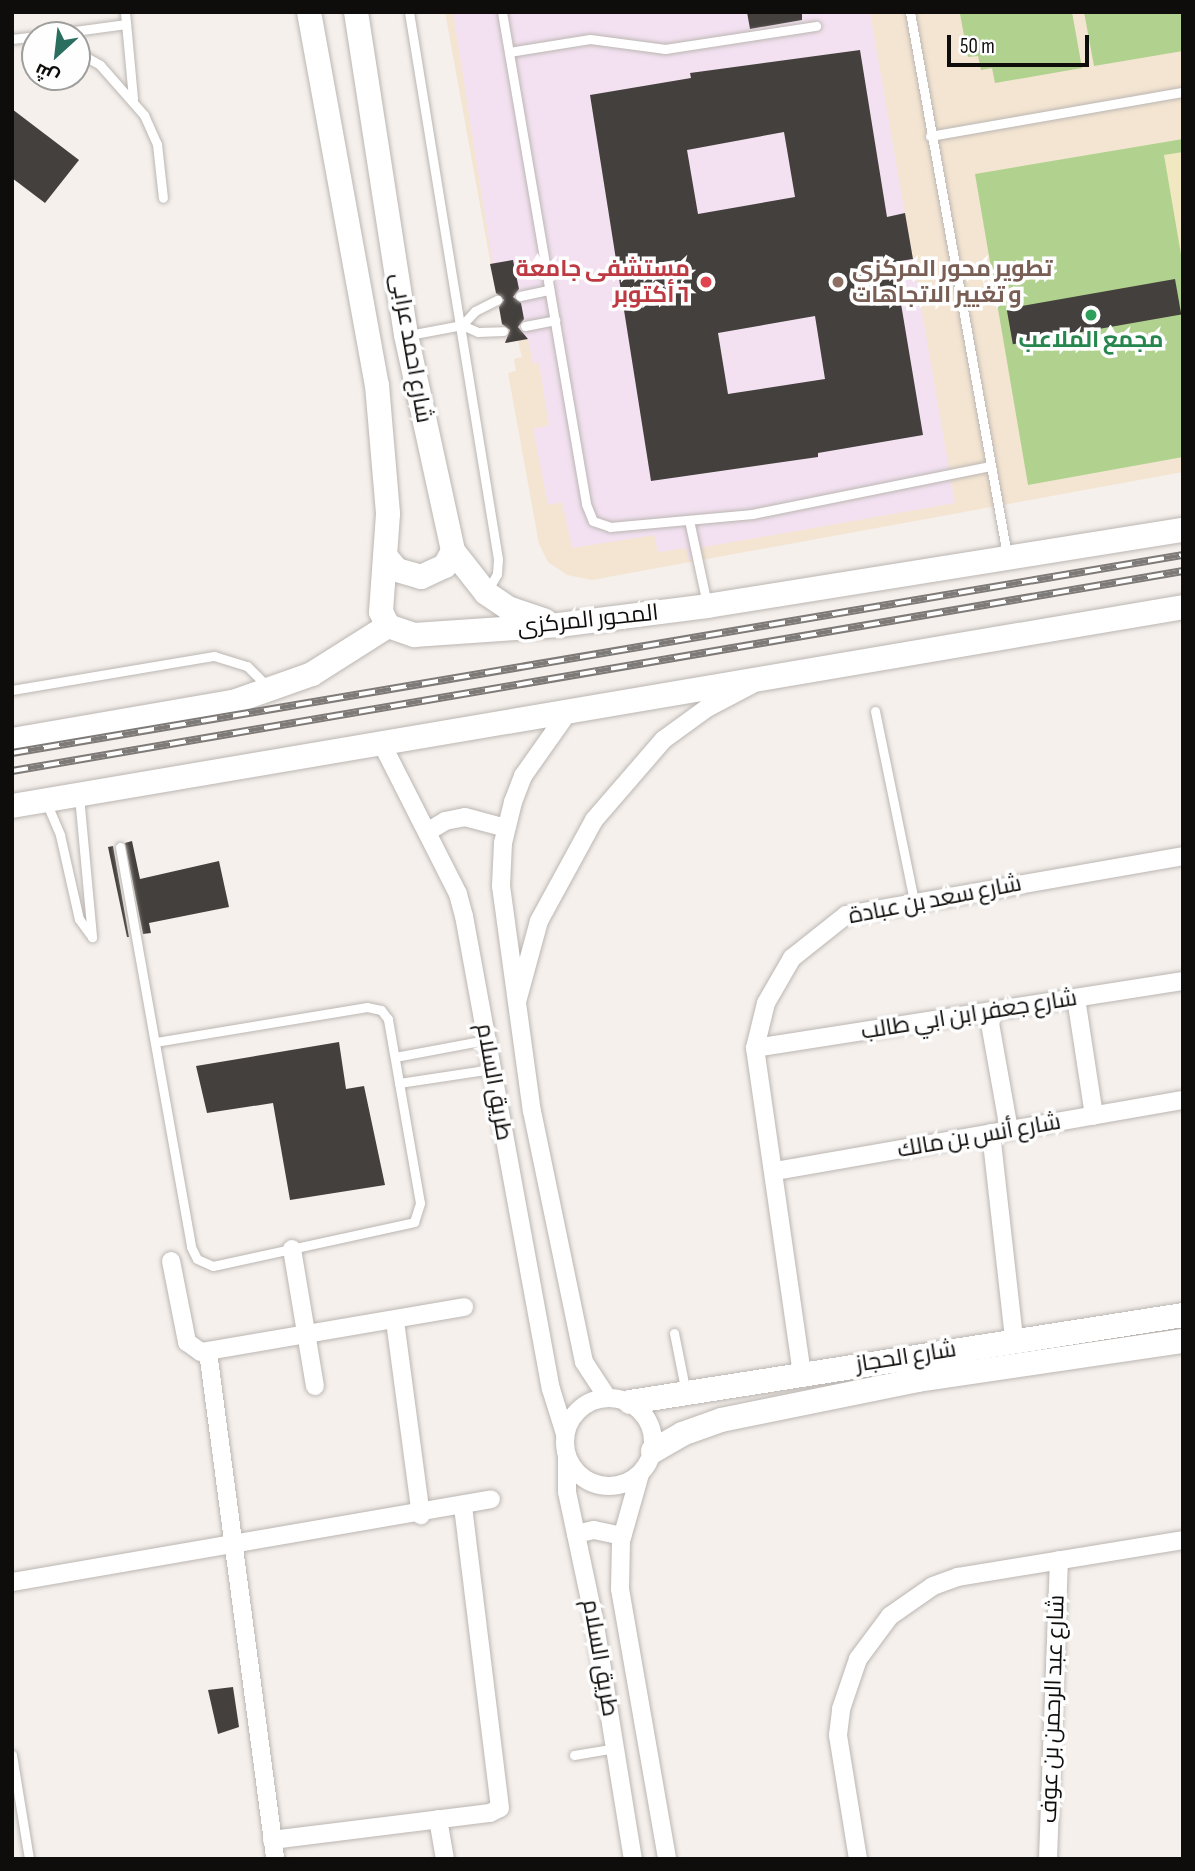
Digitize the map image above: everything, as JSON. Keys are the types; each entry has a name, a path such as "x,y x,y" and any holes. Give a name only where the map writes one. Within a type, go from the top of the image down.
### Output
{"main road":[{"name":"شارع احمد عرابى","path":"309,12 369,330 387,481 386,557 381,612 387,626"},
{"name":"شارع احمد عرابى","path":"356,12 406,335 453,551 486,593 508,608 559,625"},
{"name":"المحور المركزى","path":"387,626 414,635 559,625 707,606 1183,530"},
{"path":"386,557 397,570 421,577 438,571 453,551"},
{"path":"12,806 566,715 1183,607"},
{"path":"12,740 233,702 269,691 332,664 387,626"},
{"name":"شارع الحجاز","path":"618,1400 686,1395 1014,1339 1183,1315"},
{"name":"شارع الحجاز","path":"653,1451 682,1434 721,1420 918,1380 1183,1341"}],"street":[{"path":"516,1009 539,921 562,872 601,810 663,740 707,708 764,679"},
{"name":"طريق السلام","path":"566,715 523,776 506,828 501,886 516,1009 584,1362 618,1400"},
{"name":"طريق السلام","path":"382,744 458,894 551,1389 565,1434"},
{"path":"427,832 445,821 465,817 506,828"},
{"name":"شارع سعد بن عبادة","path":"802,1374 775,1171 755,1048 766,1003 777,979 810,939 846,915 1183,856"},
{"name":"شارع جعفر ابن ابي طالب","path":"755,1048 1183,981"},
{"path":"1076,998 1094,1116"},
{"path":"988,1012 1000,1132 1014,1339"},
{"name":"شارع أنس بن مالك","path":"775,1171 1183,1100"},
{"path":"292,1249 315,1386"},
{"path":"171,1261 187,1342 194,1349 208,1352 464,1307"},
{"path":"395,1321 421,1515"},
{"path":"208,1352 274,1849 438,1819 494,1813 501,1804 463,1505"},
{"path":"618,1400 647,1419 653,1451 640,1474 630,1481 606,1486 582,1477 567,1457 565,1434 575,1412 618,1400"},
{"name":"طريق السلام","path":"567,1457 567,1492 617,1748 633,1859"},
{"name":"طريق السلام","path":"640,1474 622,1536 620,1590 667,1859"},
{"path":"12,1582 421,1515 491,1499"},
{"path":"576,1534 594,1530 622,1536"},
{"path":"858,1859 838,1735 847,1683 872,1636 910,1600 933,1586 958,1577 1183,1540"},
{"name":"شارع عبد الرحمن بن عوف","path":"1048,1859 1059,1560"},
{"path":"438,1819 445,1859"}],"lane":[{"path":"125,12 134,101"},
{"path":"410,12 498,559 495,581 486,593"},
{"path":"502,12 589,516 610,527 780,509 990,466"},
{"path":"910,12 930,136 1008,558"},
{"path":"91,29 126,24"},
{"path":"509,52 590,40 665,49 816,26"},
{"path":"91,60 100,65 134,101 157,144 163,198"},
{"path":"930,136 1183,92"},
{"path":"520,296 549,290"},
{"path":"462,325 475,312 497,300"},
{"path":"526,326 555,320"},
{"path":"406,335 462,325 478,332 503,331"},
{"path":"689,520 707,606"},
{"path":"12,690 214,656 247,666 269,691"},
{"path":"875,711 914,901"},
{"path":"45,801 60,835 79,919 92,937 94,923 79,835 79,794"},
{"path":"120,847 155,1042 194,1254 212,1266 408,1226 418,1216 420,1203 388,1019 372,1007 155,1042"},
{"path":"395,1057 486,1041"},
{"path":"399,1083 492,1069"},
{"path":"674,1333 686,1395"},
{"path":"574,1755 617,1748"},
{"path":"12,1755 29,1859"}],"shaded area":[{"name":"تطوير محور المركزي و تغيير الاتجاهات","path":"445,12 1183,12 1183,472 592,580 567,575 548,562 539,544 508,373 516,371 514,359 522,357 518,341 505,343"},
{"name":"مستشفى جامعة ٦ أكتوبر","path":"453,12 870,12 955,503 699,548 701,558 689,560 686,548 658,552 654,535 572,548 562,502 548,505 533,429 549,425 539,363 533,364 528,339 505,343"}],"green space":[{"path":"1072,12 1082,68 995,83 992,68 981,70 978,56 968,57 960,14"},
{"path":"1084,12 1183,12 1183,51 1094,66"},
{"name":"مجمع الملاعب","path":"1183,139 1183,457 1028,485 975,174"}],"sand":[{"path":"1183,152 1183,266 1164,155"}],"building":[{"path":"747,12 802,12 802,20 750,29"},
{"path":"860,50 887,217 905,213 913,259 894,262 923,435 818,453 818,457 651,481 590,95 691,78 690,73","holes":["784,132 795,197 698,214 687,150","815,316 825,379 728,394 718,333"]},
{"path":"12,109 79,160 45,203 12,178"},
{"path":"513,260 519,289 513,297 521,303 524,319 518,327 528,339 505,343 510,330 502,324 499,307 504,300 496,293 490,264"},
{"path":"1175,279 1181,314 1013,344 1007,309"},
{"path":"132,841 140,879 219,861 229,907 149,923 151,933 143,934 125,843"},
{"path":"113,846 129,937 108,847"},
{"path":"339,1042 346,1089 364,1086 385,1185 290,1200 273,1103 207,1113 196,1066"},
{"path":"233,1687 239,1727 218,1734 208,1690"}],"railway":[{"path":"12,753 1183,555"},
{"path":"12,771 1183,571"}],"place":[{"name":"مستشفى جامعة ٦ أكتوبر","path":"706,282"},
{"name":"تطوير محور المركزي و تغيير الاتجاهات","path":"838,282"},
{"name":"مجمع الملاعب","path":"1091,315"}]}
